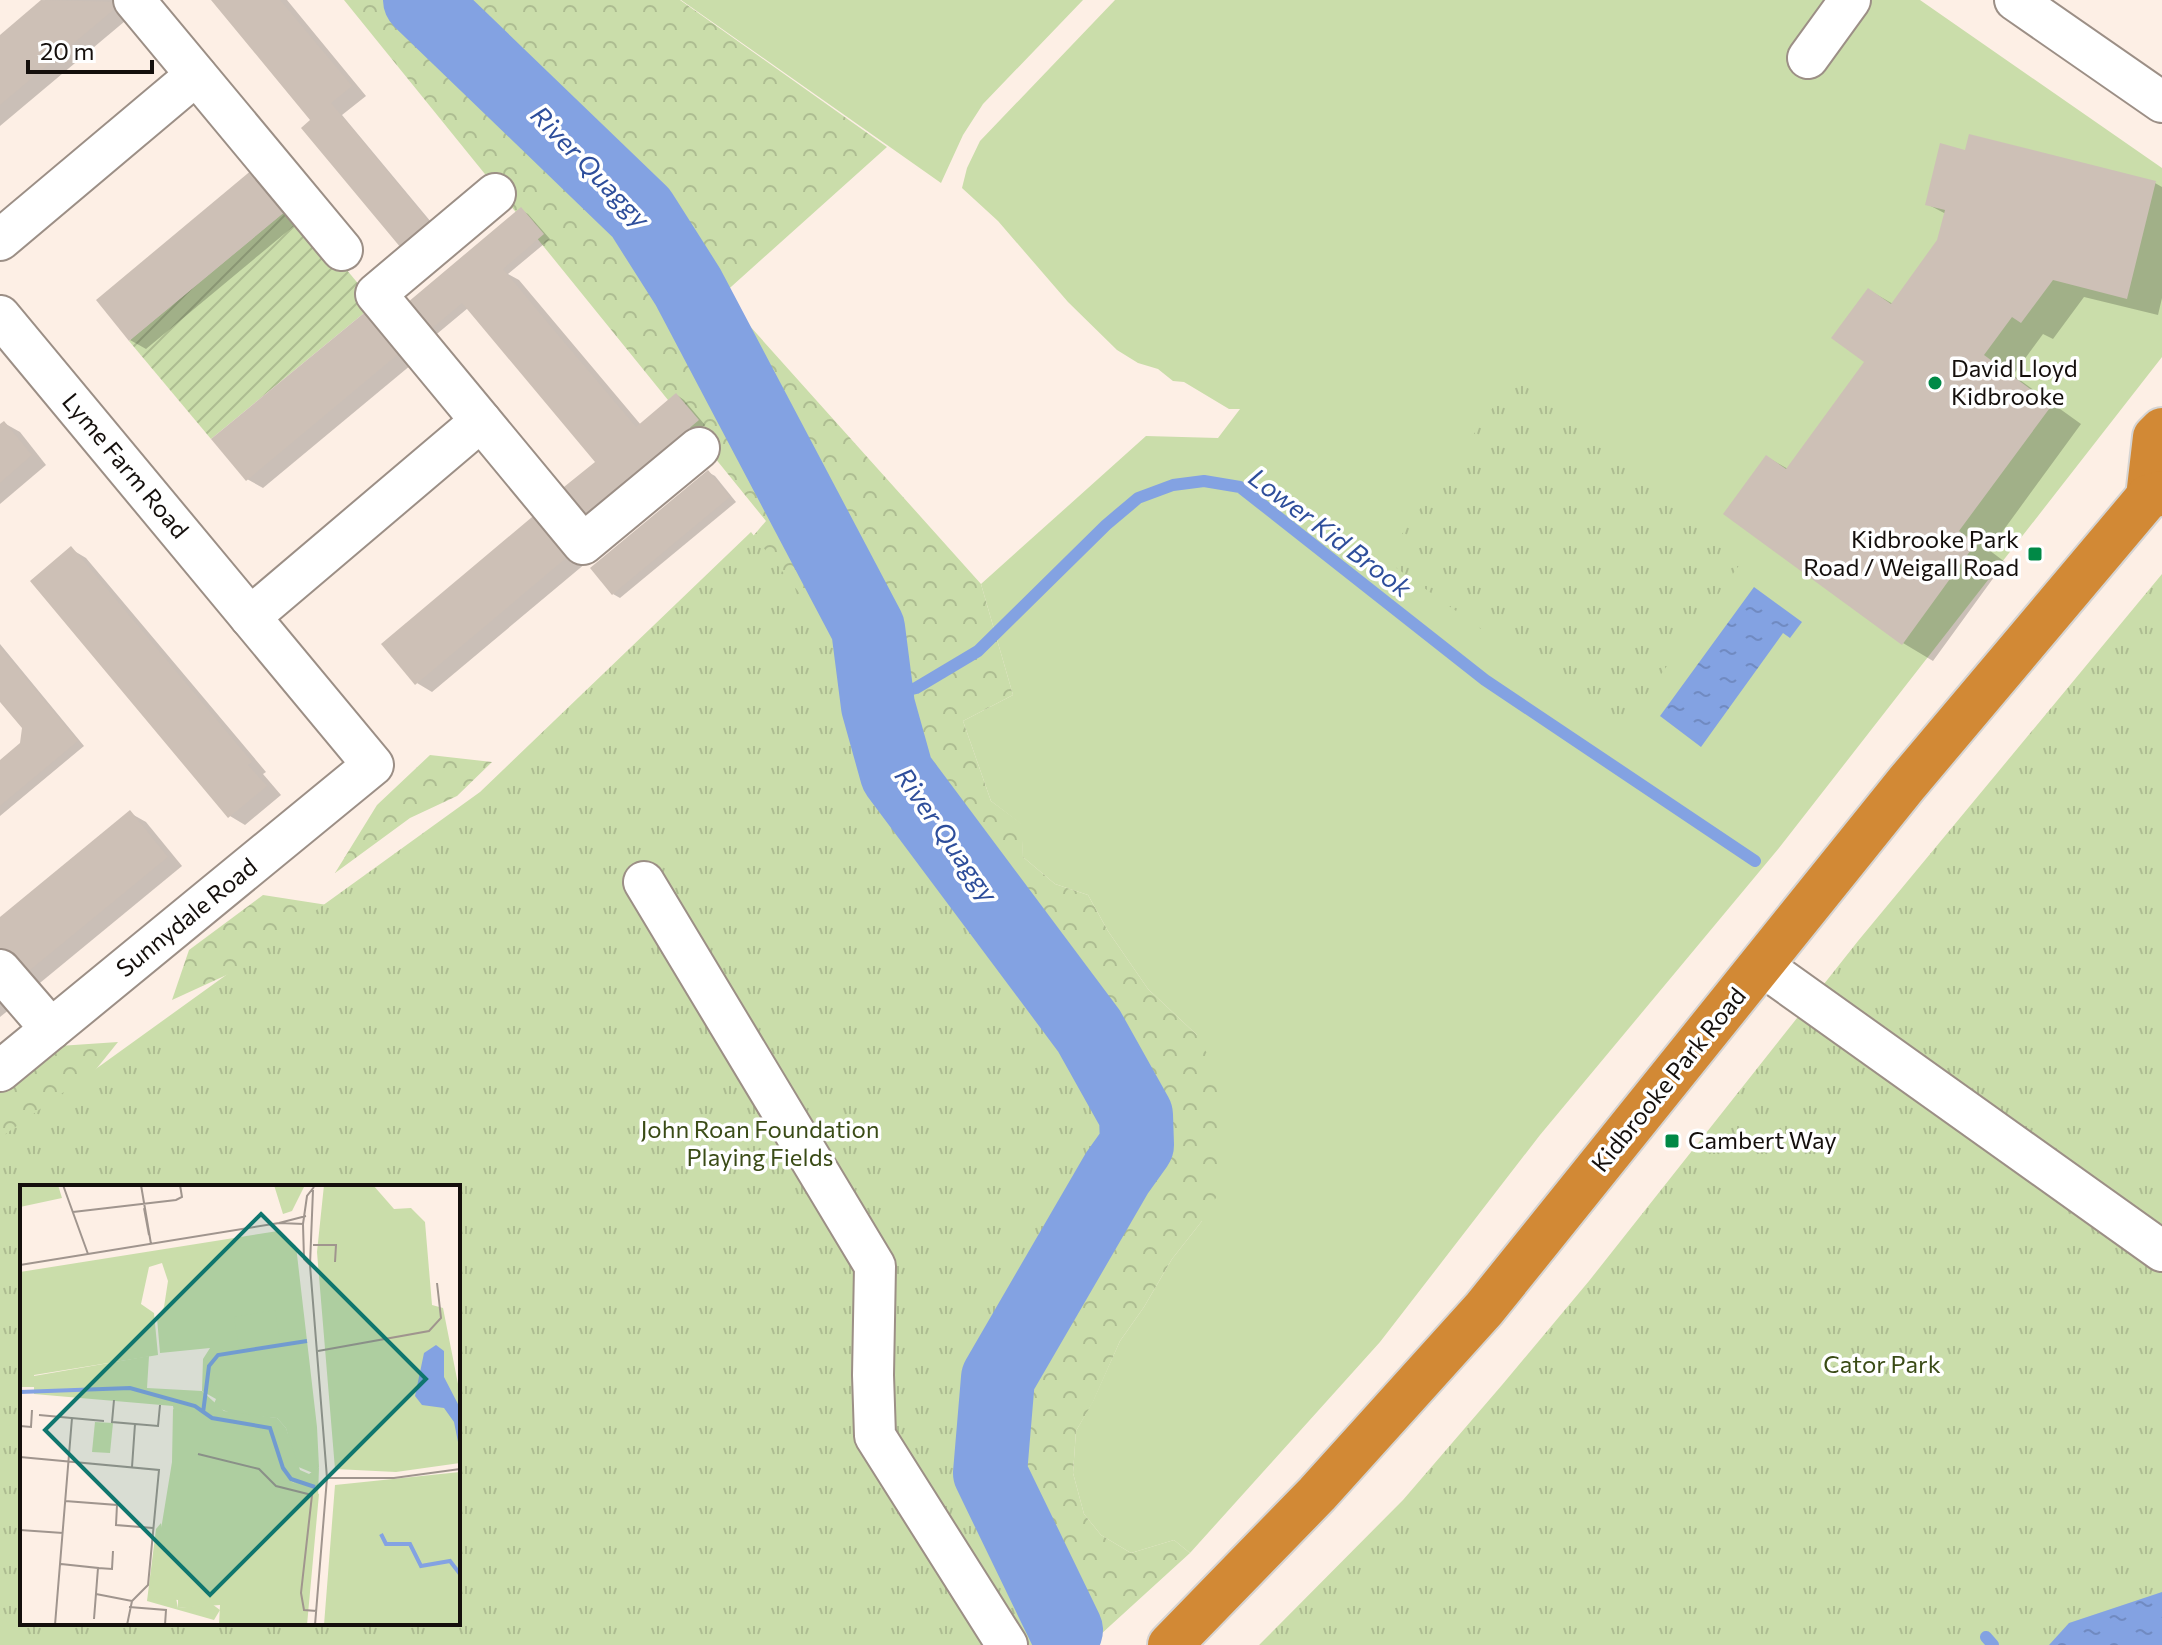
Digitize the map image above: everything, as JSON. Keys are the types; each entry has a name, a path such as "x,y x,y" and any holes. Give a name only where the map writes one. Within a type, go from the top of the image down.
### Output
{"highway":[{"name":"Kidbrooke Park Road","path":"1170,1645 1317,1494 1484,1309 1907,783 2155,495 2155,437 2162,430"}],"street":[{"path":"134,0 342,250"},
{"path":"1808,58 1850,0"},
{"path":"2015,0 2162,102"},
{"path":"0,240 196,75"},
{"path":"495,194 376,294 583,544 699,448"},
{"name":"Lyme Farm Road","path":"0,316 373,765"},
{"path":"250,617 481,421"},
{"name":"Sunnydale Road","path":"0,1071 373,765"},
{"path":"644,882 875,1266 875,1436 1007,1645"},
{"path":"1761,965 2162,1251"},
{"path":"0,970 51,1029"}],"green space":[{"path":"344,0 680,0 887,147 722,295 981,584 1013,695 963,721 991,801 1022,824 1023,857 1055,884 1088,895 1108,931 1148,989 1197,1035 1217,1072 1223,1095 1220,1191 1120,1341 1093,1402 1076,1431 1073,1473 1084,1514 1101,1535 1131,1553 1174,1540 1190,1553 1089,1645 1022,1645 970,1550 737,555 766,521"},
{"path":"681,0 1083,0 983,104 963,135 941,183"},
{"path":"1115,0 1920,0 2162,168 2162,357 1779,848 1540,1135 1380,1342 1190,1553 1174,1540 1131,1553 1101,1535 1084,1514 1073,1473 1076,1431 1120,1341 1172,1259 1202,1221 1197,1035 1148,989 1108,931 1088,895 1055,884 1023,857 1021,824 991,801 963,721 1013,695 981,584 1146,436 1218,438 1240,409 1229,409 1184,382 1173,381 1158,369 1138,363 1117,350 1068,302 998,221 962,188 967,168 980,141"},
{"path":"293,205 375,304 211,439 129,341"},
{"path":"1514,378 1750,550 1621,730 1384,559"},
{"name":"John Roan Foundation Playing Fields","path":"751,532 836,639 872,766 1117,1126 980,1379 974,1490 1037,1645 0,1645 0,1138 480,792"},
{"name":"Cator Park","path":"2162,574 2162,1645 1259,1645 1403,1500 1502,1385 1589,1281 1858,941"},
{"path":"430,755 492,762 457,796 410,818 335,873 377,805"},
{"path":"263,895 353,909 296,943 172,1000 189,950"},
{"path":"118,1042 68,1104 0,1169 0,1091 59,1046"}],"water":[{"path":"1754,587 1802,622 1790,638 1783,633 1701,747 1660,716"},
{"path":"2162,1592 2162,1645 2049,1645 2069,1623"}],"building":[{"path":"41,0 123,2 0,105 0,35"},
{"path":"211,0 280,0 352,86 331,103 430,223 401,248 301,128 310,120"},
{"name":"David Lloyd Kidbrooke","path":"1969,134 2156,181 2127,299 2053,280 2021,323 2012,317 1984,355 2052,405 1959,531 1976,543 1902,645 1723,514 1766,455 1786,469 1864,362 1831,338 1868,288 1891,304 1937,240 1945,210 1925,205 1940,143 1965,150"},
{"path":"259,164 293,205 129,341 96,300"},
{"path":"521,207 544,234 503,269 547,322 636,427 676,393 699,420 577,523 554,495 595,462 462,303 423,336 401,308"},
{"path":"375,304 409,345 246,481 211,439"},
{"path":"4,421 32,455 0,483 0,424"},
{"path":"708,470 730,497 612,595 590,568"},
{"path":"544,507 578,548 415,685 381,644"},
{"path":"71,546 252,762 248,765 267,786 228,818 30,581"},
{"path":"0,647 78,741 0,806 0,760 20,743 22,728 0,702"},
{"path":"130,810 168,857 18,980 0,958 0,917"}],"waterway":[{"name":"River Quaggy","path":"420,0 641,213 688,287 868,628 878,706 897,774 1089,1031 1136,1115 1137,1145 1117,1173 998,1378 990,1473 1066,1630"},
{"name":"Lower Kid Brook","path":"877,698 916,688 978,651 1106,525 1138,498 1173,485 1204,481 1240,487 1485,680 1755,861"},
{"path":"1986,1637 1993,1645"}],"place":[{"name":"David Lloyd Kidbrooke","path":"1935,383"},
{"name":"Kidbrooke Park Road / Weigall Road","path":"2035,554"},
{"name":"Cambert Way","path":"1672,1141"}]}
